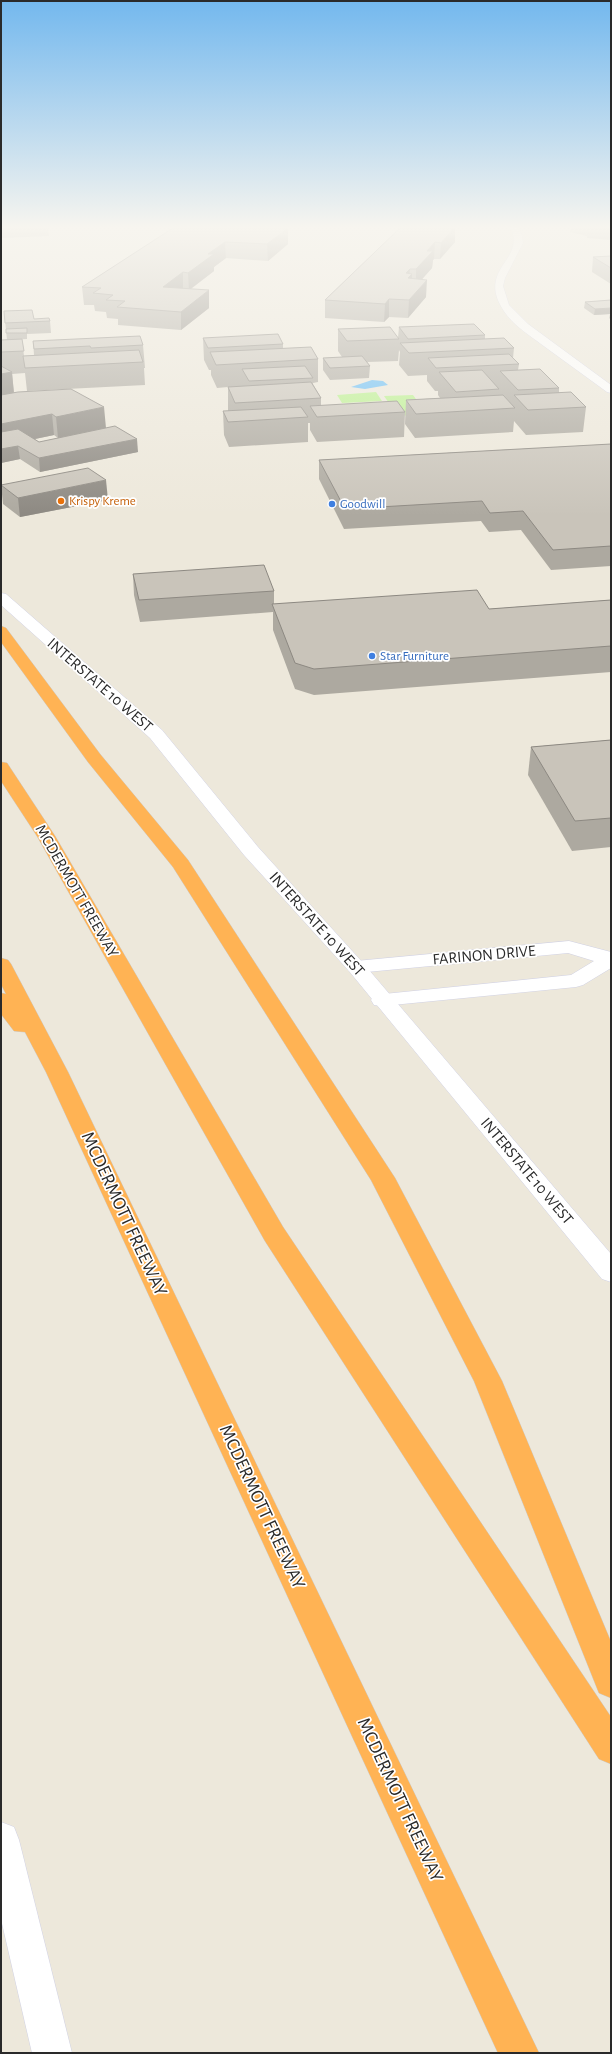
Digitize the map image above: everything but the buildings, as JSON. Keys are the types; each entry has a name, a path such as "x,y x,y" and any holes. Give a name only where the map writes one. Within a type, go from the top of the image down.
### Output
{"highway":[{"path":"1,630 94,758 181,864 384,1178 488,1381 611,1682"},
{"name":"MCDERMOTT FREEWAY","path":"1,767 46,836 274,1234 611,1747"},
{"name":"MCDERMOTT FREEWAY","path":"1,964 57,1072 519,2053"},
{"path":"1,999 57,1072"}],"street":[{"path":"522,324 611,390"},
{"name":"INTERSTATE 10 WEST","path":"1,597 156,734 251,851 356,967 382,1000 577,1229 611,1272"},
{"name":"FARINON DRIVE","path":"356,967 569,947 611,959"},
{"name":"FARINON DRIVE","path":"382,1000 576,981 611,959"},
{"path":"1,1840 52,2053"}],"green space":[{"path":"376,392 382,401 342,403 337,395"},
{"path":"413,395 427,414 398,416 384,396"}],"water":[{"path":"372,380 383,381 388,385 365,389 351,387"}],"place":[{"name":"Krispy Kreme","path":"61,501"},
{"name":"Goodwill","path":"332,504"},
{"name":"Star Furniture","path":"372,656"}]}
